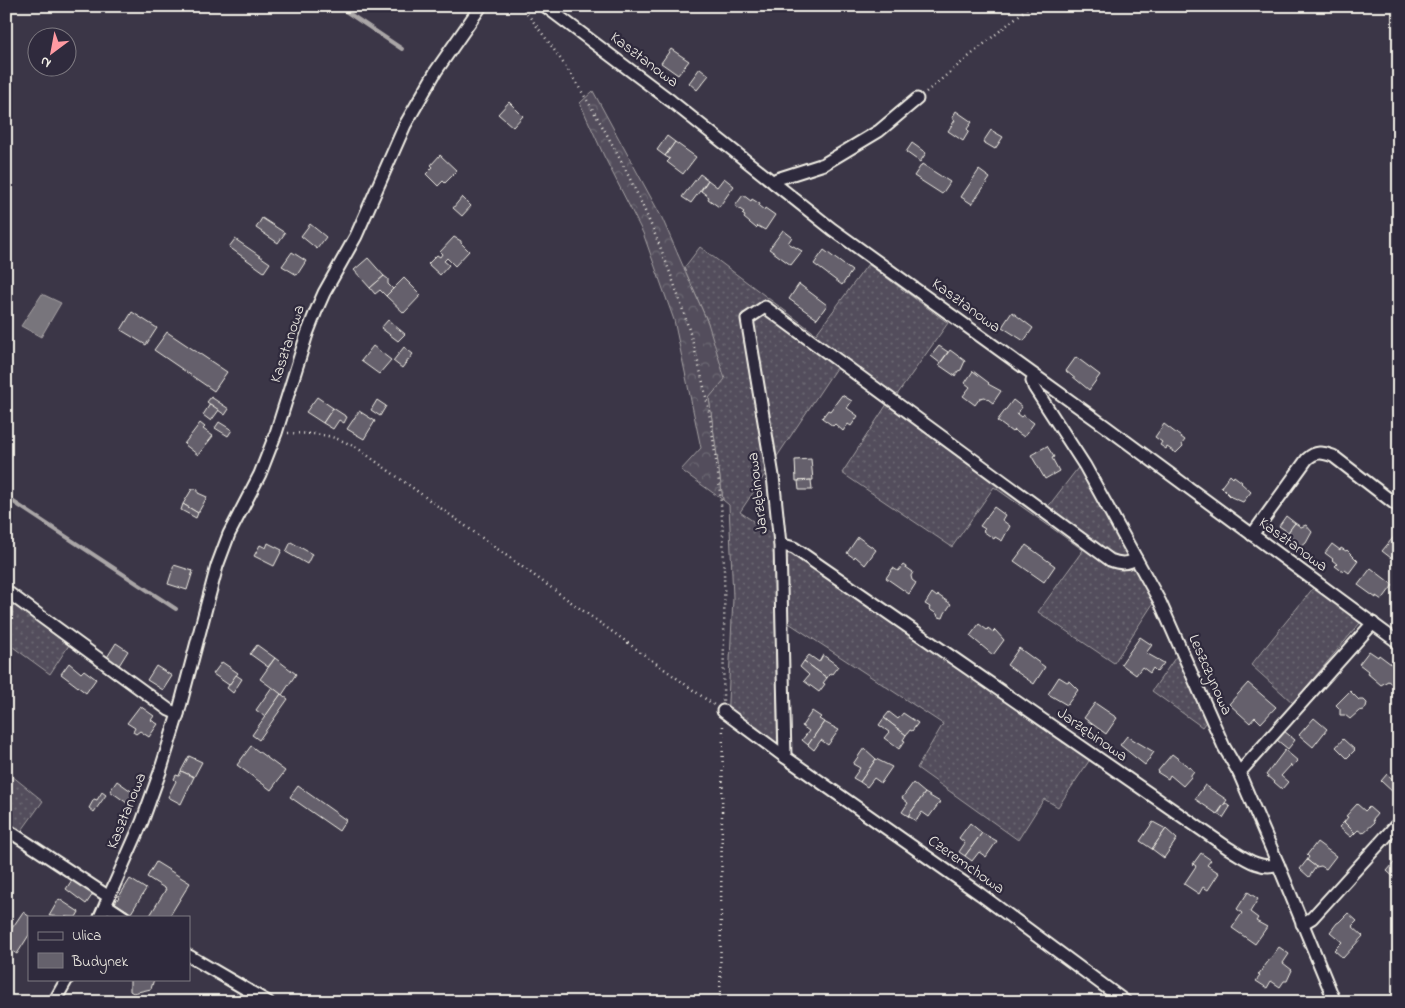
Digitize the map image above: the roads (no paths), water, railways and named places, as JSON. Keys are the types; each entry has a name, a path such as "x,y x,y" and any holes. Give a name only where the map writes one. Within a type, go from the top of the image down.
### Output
{"street":[{"name":"Kasztanowa","path":"100,916 142,822 160,772 178,714 217,566 229,534 260,474 276,433 307,334 324,293 356,236 405,125 436,71 481,6"},
{"name":"Kasztanowa","path":"545,6 671,100 832,229 1399,643"},
{"path":"774,183 777,179 824,164 879,131 917,99"},
{"name":"Jarzębinowa","path":"1136,559 1129,563 1118,563 1110,560 765,306 747,319 773,476 780,544 794,548 1228,848 1263,866 1278,864"},
{"name":"Leszczynowa","path":"1034,376 1032,380 1034,387 1085,466 1160,602 1224,746 1239,773 1335,1002"},
{"path":"1252,535 1307,459 1314,454 1323,452 1333,456 1399,507"},
{"path":"780,544 785,757"},
{"path":"6,591 161,705 178,714"},
{"path":"1239,773 1373,624"},
{"name":"Czeremchowa","path":"723,711 785,757 980,894 1126,1002"},
{"path":"1302,924 1312,918 1399,822"},
{"path":"6,829 107,901 123,916"},
{"path":"190,957 268,1002"},
{"path":"54,1002 66,980"}],"waterway":[{"path":"338,6 402,49"},
{"path":"6,497 176,609"}]}
